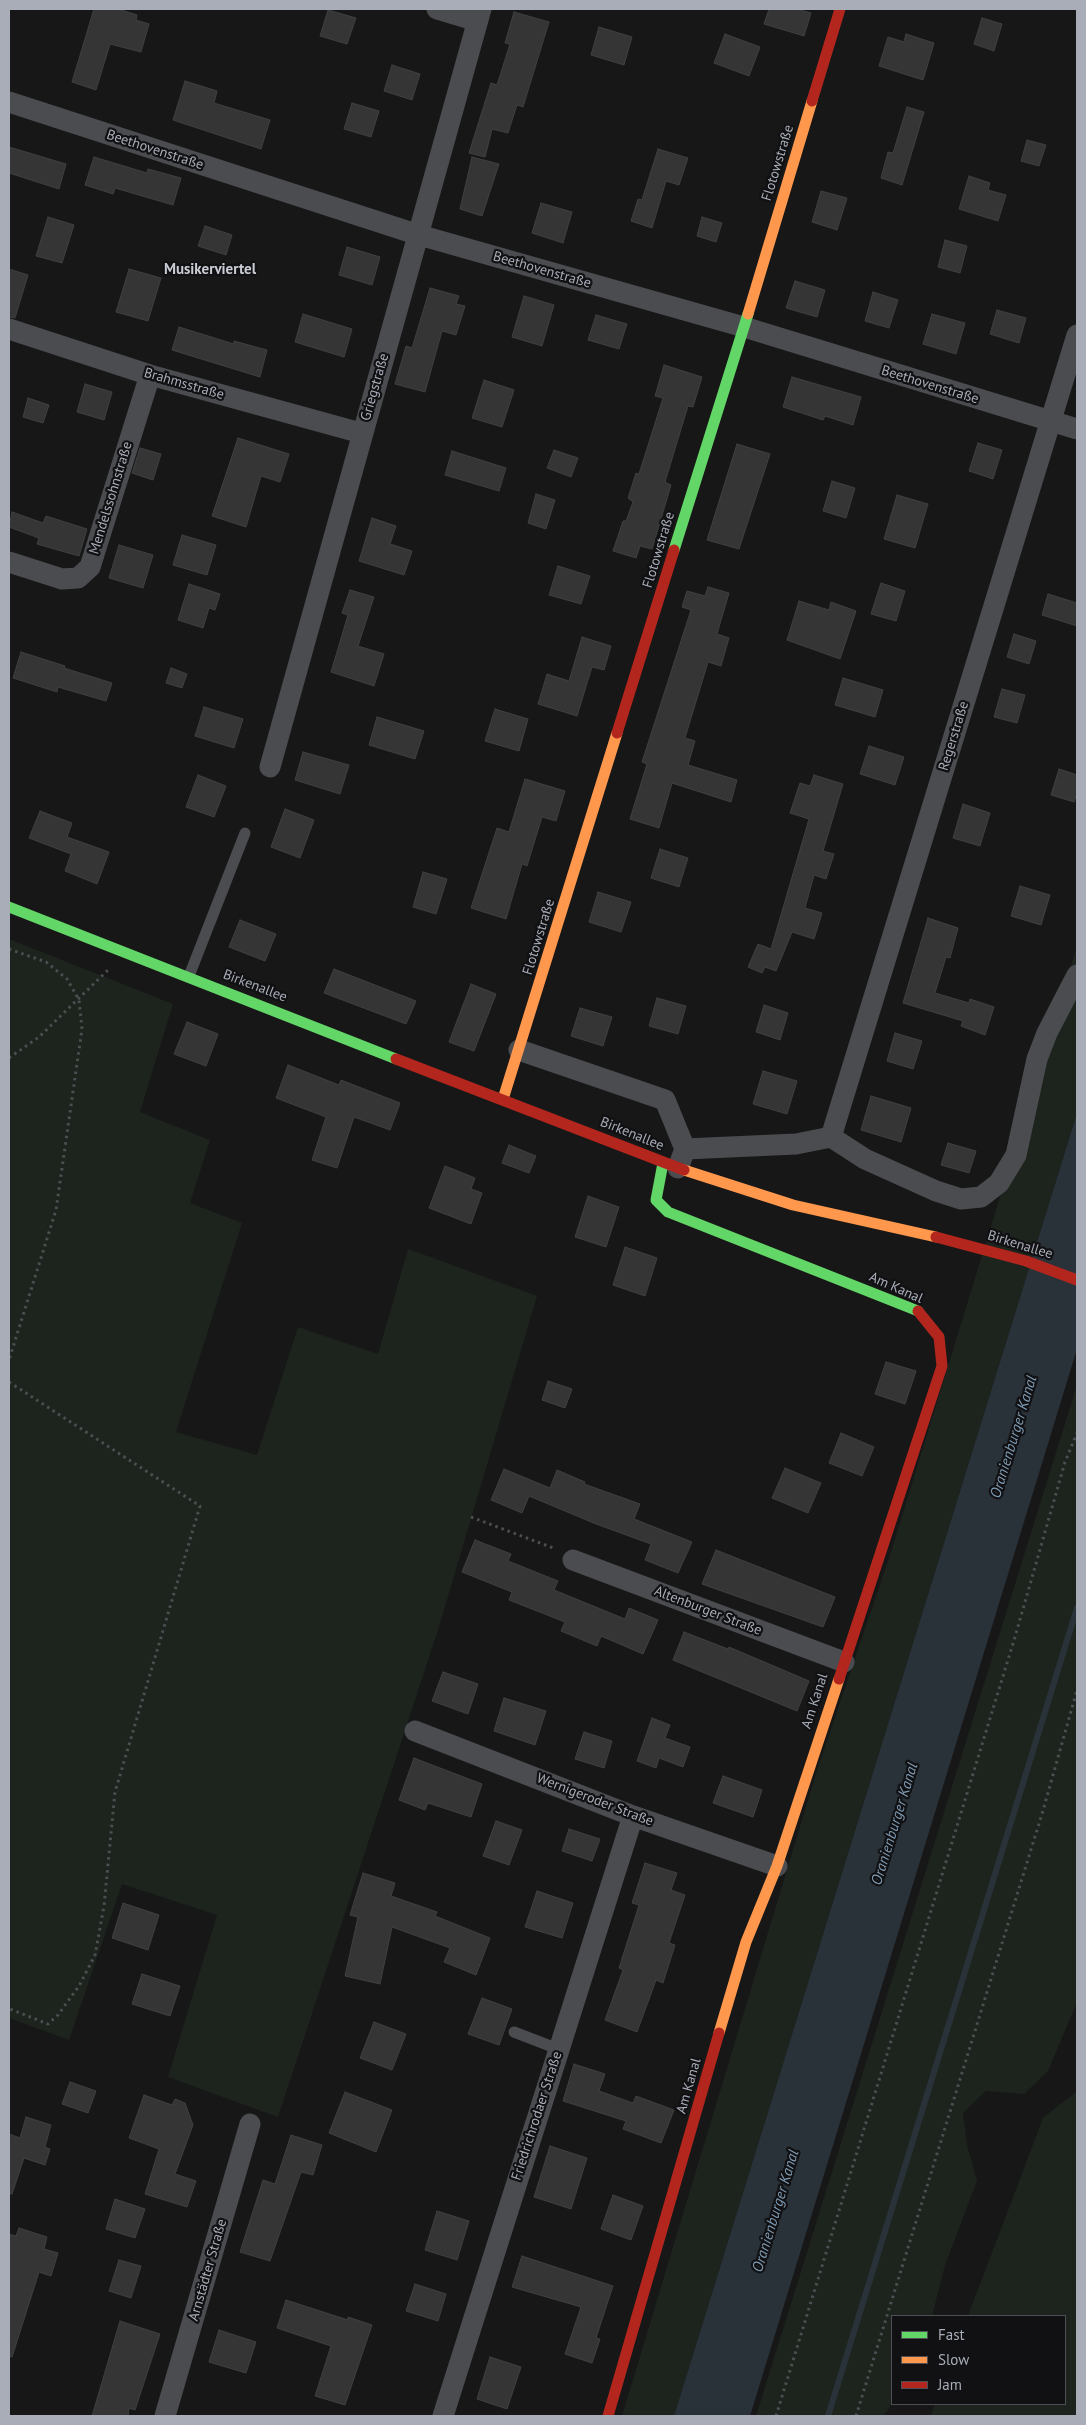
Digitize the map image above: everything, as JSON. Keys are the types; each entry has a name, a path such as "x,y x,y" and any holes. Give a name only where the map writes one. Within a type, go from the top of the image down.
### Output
{"street":[{"path":"438,9 479,15"},
{"name":"Flotowstraße","path":"503,1099 744,328 840,9"},
{"name":"Griegstraße","path":"270,766 361,433 419,235 479,15"},
{"name":"Beethovenstraße","path":"9,102 419,235 744,328 1077,429"},
{"name":"Brahmsstraße","path":"9,330 150,374 361,433"},
{"name":"Regerstraße","path":"832,1137 1077,335"},
{"name":"Mendelssohnstraße","path":"9,562 62,578 78,578 90,567 150,374"},
{"name":"Birkenallee","path":"9,907 503,1099 676,1160 738,1189 793,1205 914,1231 1026,1261 1077,1280"},
{"path":"519,1050 665,1100 676,1160 703,1150 796,1144 832,1137 865,1159 936,1191 961,1199 981,1197 999,1183 1016,1155 1037,1059 1047,1033 1077,975"},
{"name":"Am Kanal","path":"608,2416 746,1942 776,1866 942,1366 938,1337 918,1311 668,1212 656,1200 659,1176 676,1160"},
{"name":"Altenburger Straße","path":"572,1560 844,1662"},
{"name":"Wernigeroder Straße","path":"415,1731 633,1816 776,1866"},
{"name":"Friedrichrodaer Straße","path":"443,2416 633,1816"},
{"name":"Arnstädter Straße","path":"165,2416 250,2124"}],"lane":[{"path":"189,976 245,834"},
{"path":"514,2032 558,2049"}],"path":[{"path":"9,949 46,962 67,979 79,1000 82,1029 56,1210 9,1360"},
{"path":"9,1058 38,1037 79,1000 114,964"},
{"path":"9,1382 200,1506 114,1792 104,1906 94,1955 79,1986 58,2016 48,2024 9,2010"},
{"path":"776,2416 1010,1656 1065,1462 1077,1433"},
{"path":"471,1517 567,1553 572,1560"},
{"path":"856,2416 1042,1814 1077,1690"}],"shaded area":[{"path":"9,939 173,1004 140,1112 210,1140 190,1203 242,1223 176,1432 257,1455 298,1327 378,1354 408,1249 537,1296 438,1630 278,2117 168,2077 217,1915 122,1884 69,2040 9,2018"},
{"path":"1077,946 1077,1113 674,2416 622,2416 818,1767 890,1555"},
{"path":"1077,1385 1077,2002 1048,2071 1024,2094 986,2091 963,2113 967,2145 977,2181 945,2265 932,2315 891,2315 891,2405 888,2410 883,2416 756,2416"},
{"path":"1077,2091 1077,2416 931,2416 935,2405 1066,2405 1066,2315 968,2315 1043,2118"}],"water":[{"name":"Oranienburger Kanal","path":"1077,1113 1077,1349 750,2416 674,2416"}],"building":[{"path":"94,9 118,9 137,15 136,20 149,24 141,52 110,44 96,90 72,82"},
{"path":"769,9 797,9 811,13 804,36 764,24"},
{"path":"328,10 356,18 347,44 320,36"},
{"path":"514,12 549,22 523,107 517,105 508,133 492,129 485,157 469,153 491,83 497,85 510,44 505,43"},
{"path":"982,18 1002,24 994,51 974,44"},
{"path":"599,27 632,37 624,65 591,55"},
{"path":"725,34 760,47 749,76 714,63"},
{"path":"906,34 934,43 923,80 879,66 888,37 904,42"},
{"path":"392,65 420,74 412,100 384,91"},
{"path":"185,81 217,91 214,103 270,120 261,149 173,120"},
{"path":"352,103 379,111 371,137 344,129"},
{"path":"907,107 924,112 902,185 881,178 888,152 893,153"},
{"path":"1027,140 1046,145 1039,166 1021,161"},
{"path":"9,147 66,164 59,189 9,173"},
{"path":"658,149 688,158 679,185 666,181 652,228 631,221 638,199 642,200"},
{"path":"94,157 147,173 148,169 181,178 173,205 115,188 113,194 85,185"},
{"path":"472,157 499,164 482,216 460,209"},
{"path":"969,176 990,183 988,190 1006,195 998,221 959,209"},
{"path":"821,191 847,198 837,230 812,222"},
{"path":"541,203 572,212 563,243 532,233"},
{"path":"48,217 74,225 62,263 36,256"},
{"path":"702,217 722,223 716,242 697,236"},
{"path":"205,226 232,235 226,255 198,246"},
{"path":"945,240 967,246 960,273 938,267"},
{"path":"347,247 380,257 372,285 339,275"},
{"path":"9,269 28,275 15,318 9,317"},
{"path":"129,269 161,278 148,321 116,312"},
{"path":"795,281 825,290 817,317 786,308"},
{"path":"430,288 459,296 456,304 465,306 456,335 442,331 425,392 395,384 406,346 412,348"},
{"path":"873,292 898,300 889,328 865,321"},
{"path":"524,296 554,305 542,346 512,337"},
{"path":"997,310 1026,318 1019,343 990,334"},
{"path":"303,314 352,329 344,357 295,342"},
{"path":"932,314 965,323 956,354 923,344"},
{"path":"596,315 627,324 619,349 588,340"},
{"path":"179,327 234,344 234,341 267,350 260,377 172,350"},
{"path":"664,365 702,377 693,407 688,406 665,482 671,485 652,549 640,546 636,558 613,551 623,521 626,521 633,502 628,498 636,473 639,474 663,398 655,396"},
{"path":"792,377 861,397 853,425 825,416 823,420 783,407"},
{"path":"484,380 514,390 502,427 472,418"},
{"path":"85,384 112,392 104,420 77,412"},
{"path":"28,398 49,405 43,423 23,417"},
{"path":"238,438 289,454 280,482 261,476 246,527 212,516"},
{"path":"978,443 1002,450 993,479 969,471"},
{"path":"737,444 770,454 739,549 707,540"},
{"path":"140,448 161,454 153,480 132,473"},
{"path":"554,450 578,458 571,477 547,468"},
{"path":"452,451 506,468 499,491 445,475"},
{"path":"832,481 855,488 846,518 823,511"},
{"path":"536,494 555,500 546,529 528,523"},
{"path":"897,495 928,504 915,548 884,539"},
{"path":"12,512 43,523 46,516 87,529 79,556 37,544 39,538 9,527"},
{"path":"372,518 396,526 390,544 412,551 404,575 359,561"},
{"path":"182,535 216,545 207,575 173,565"},
{"path":"119,545 153,555 143,588 109,578"},
{"path":"558,566 590,576 581,604 549,595"},
{"path":"881,583 905,591 896,621 871,614"},
{"path":"189,584 220,594 215,610 209,608 203,628 178,620"},
{"path":"708,587 729,593 717,634 729,638 721,666 708,662 685,738 695,741 688,765 737,780 731,802 672,783 659,828 630,819 647,764 642,762 691,610 682,607 687,591 705,596"},
{"path":"350,590 374,597 358,646 384,654 374,686 331,672 348,615 342,613"},
{"path":"1048,594 1077,603 1077,626 1042,615"},
{"path":"799,601 829,610 831,602 856,611 840,659 787,640"},
{"path":"1014,634 1036,641 1029,664 1007,657"},
{"path":"582,637 611,646 604,670 592,667 577,716 538,704 547,674 569,681"},
{"path":"21,652 112,683 106,701 58,687 57,692 13,678"},
{"path":"171,668 187,674 182,688 166,683"},
{"path":"843,678 883,690 875,717 835,705"},
{"path":"1002,689 1025,695 1017,723 994,717"},
{"path":"204,707 243,719 234,748 195,736"},
{"path":"495,709 528,719 519,751 485,741"},
{"path":"377,717 424,731 415,759 369,745"},
{"path":"869,746 904,757 895,785 860,774"},
{"path":"303,752 349,765 340,794 295,780"},
{"path":"1059,769 1077,775 1077,793 1074,802 1051,795"},
{"path":"198,775 226,786 214,817 186,807"},
{"path":"814,775 843,784 823,851 834,854 826,879 814,875 805,908 822,913 814,939 792,932 776,971 765,967 762,973 748,967 758,944 771,949 809,819 790,813 800,783 810,786"},
{"path":"525,779 565,791 556,821 542,817 527,866 522,864 506,919 471,908 497,828 509,832"},
{"path":"963,804 990,813 980,846 953,838"},
{"path":"285,809 314,820 300,858 271,847"},
{"path":"40,811 72,823 67,837 109,852 97,884 65,871 71,854 29,838"},
{"path":"660,849 688,858 679,887 651,878"},
{"path":"423,872 447,879 436,914 413,907"},
{"path":"1020,886 1050,895 1041,925 1011,916"},
{"path":"598,892 631,902 621,932 589,922"},
{"path":"928,918 958,928 950,958 946,957 935,993 969,1003 970,999 994,1007 985,1035 961,1026 963,1021 903,1003"},
{"path":"240,920 276,934 265,961 229,947"},
{"path":"334,969 416,1001 406,1024 324,993"},
{"path":"471,984 496,994 474,1051 449,1042"},
{"path":"657,998 686,1006 678,1034 649,1026"},
{"path":"764,1005 788,1013 780,1040 756,1032"},
{"path":"580,1008 612,1017 603,1046 571,1036"},
{"path":"187,1022 218,1034 206,1066 174,1054"},
{"path":"895,1033 922,1041 913,1069 887,1061"},
{"path":"288,1065 339,1085 341,1080 400,1103 390,1130 354,1117 337,1168 312,1160 326,1117 276,1098"},
{"path":"763,1071 797,1081 787,1114 753,1104"},
{"path":"871,1096 911,1108 901,1142 861,1130"},
{"path":"948,1143 976,1151 969,1173 941,1165"},
{"path":"509,1145 536,1156 529,1173 502,1163"},
{"path":"445,1166 475,1178 471,1189 482,1193 471,1224 429,1208"},
{"path":"588,1196 619,1207 606,1247 575,1237"},
{"path":"625,1247 657,1258 645,1296 613,1285"},
{"path":"886,1362 916,1371 905,1404 875,1394"},
{"path":"548,1381 572,1389 565,1408 542,1400"},
{"path":"841,1433 874,1447 862,1476 829,1463"},
{"path":"785,1468 821,1483 808,1513 772,1498"},
{"path":"504,1469 550,1488 557,1470 585,1482 584,1484 640,1504 634,1519 692,1542 678,1573 645,1560 651,1544 596,1524 529,1496 522,1513 491,1500"},
{"path":"475,1540 511,1554 508,1561 558,1581 554,1590 625,1619 629,1608 658,1620 643,1654 601,1636 597,1646 561,1631 565,1622 509,1600 512,1592 462,1572"},
{"path":"716,1550 835,1597 823,1627 702,1584"},
{"path":"684,1632 728,1649 729,1647 809,1681 797,1711 673,1660"},
{"path":"443,1672 478,1684 468,1714 432,1701"},
{"path":"504,1698 546,1711 535,1745 494,1731"},
{"path":"652,1718 670,1725 665,1738 690,1747 683,1767 659,1758 656,1768 637,1761"},
{"path":"584,1732 612,1741 604,1768 575,1759"},
{"path":"414,1758 482,1784 471,1817 428,1803 425,1810 399,1800"},
{"path":"723,1776 762,1790 753,1817 713,1803"},
{"path":"496,1821 522,1830 509,1865 483,1856"},
{"path":"569,1829 600,1839 592,1861 562,1851"},
{"path":"645,1863 677,1873 671,1890 685,1895 669,1943 675,1945 663,1983 656,1980 637,2032 605,2020 623,1970 619,1968 639,1905 632,1903"},
{"path":"363,1873 395,1883 391,1896 437,1912 435,1916 490,1938 476,1975 444,1962 450,1948 392,1927 380,1984 345,1976 358,1917 350,1915"},
{"path":"537,1891 573,1903 562,1938 525,1927"},
{"path":"123,1903 159,1915 148,1950 112,1938"},
{"path":"142,1974 180,1986 170,2016 132,2004"},
{"path":"482,1998 512,2009 499,2045 468,2034"},
{"path":"374,2022 406,2034 392,2070 360,2058"},
{"path":"574,2064 605,2074 599,2091 633,2103 636,2096 674,2110 661,2143 623,2129 626,2121 563,2101"},
{"path":"70,2082 96,2091 88,2113 62,2104"},
{"path":"345,2092 392,2110 376,2152 329,2133"},
{"path":"144,2095 172,2105 175,2099 185,2103 193,2125 175,2174 196,2181 187,2207 145,2194 159,2149 129,2138"},
{"path":"26,2117 51,2125 45,2147 50,2149 45,2165 24,2158 12,2194 9,2194 9,2134 20,2138"},
{"path":"291,2135 322,2145 313,2175 301,2172 270,2261 240,2252 263,2180 275,2184"},
{"path":"550,2146 587,2158 571,2209 534,2197"},
{"path":"613,2195 643,2206 631,2240 601,2229"},
{"path":"115,2199 145,2209 135,2238 106,2229"},
{"path":"437,2211 469,2221 457,2260 425,2250"},
{"path":"19,2228 47,2237 44,2249 58,2253 51,2276 39,2272 12,2357 9,2356 9,2234 16,2236"},
{"path":"522,2256 613,2286 596,2338 600,2339 592,2363 565,2354 581,2307 512,2287"},
{"path":"119,2260 141,2266 131,2298 109,2291"},
{"path":"415,2284 446,2294 438,2321 406,2311"},
{"path":"286,2300 348,2320 348,2317 372,2325 345,2405 315,2396 331,2346 277,2328"},
{"path":"120,2321 160,2334 135,2410 129,2408 128,2416 92,2416"},
{"path":"219,2330 256,2342 246,2373 209,2362"},
{"path":"490,2357 521,2367 507,2409 477,2399"}],"waterway":[{"path":"828,2416 1077,1608"}],"traffic: fast":[{"path":"674,550 748,314"},
{"path":"9,907 396,1059"},
{"path":"663,1163 656,1200 668,1212 918,1311"}],"traffic: slow":[{"path":"748,314 812,101"},
{"path":"503,1099 617,733"},
{"path":"684,1170 793,1205 936,1237"},
{"path":"719,2033 746,1942 777,1866 839,1679"}],"traffic: jam":[{"path":"812,101 840,9"},
{"path":"617,733 674,550"},
{"path":"396,1059 684,1170"},
{"path":"936,1237 1026,1261 1077,1280"},
{"path":"839,1679 942,1366 939,1337 918,1311"},
{"path":"608,2416 719,2033"}],"district":[{"name":"Musikerviertel","path":"210,270"}]}
